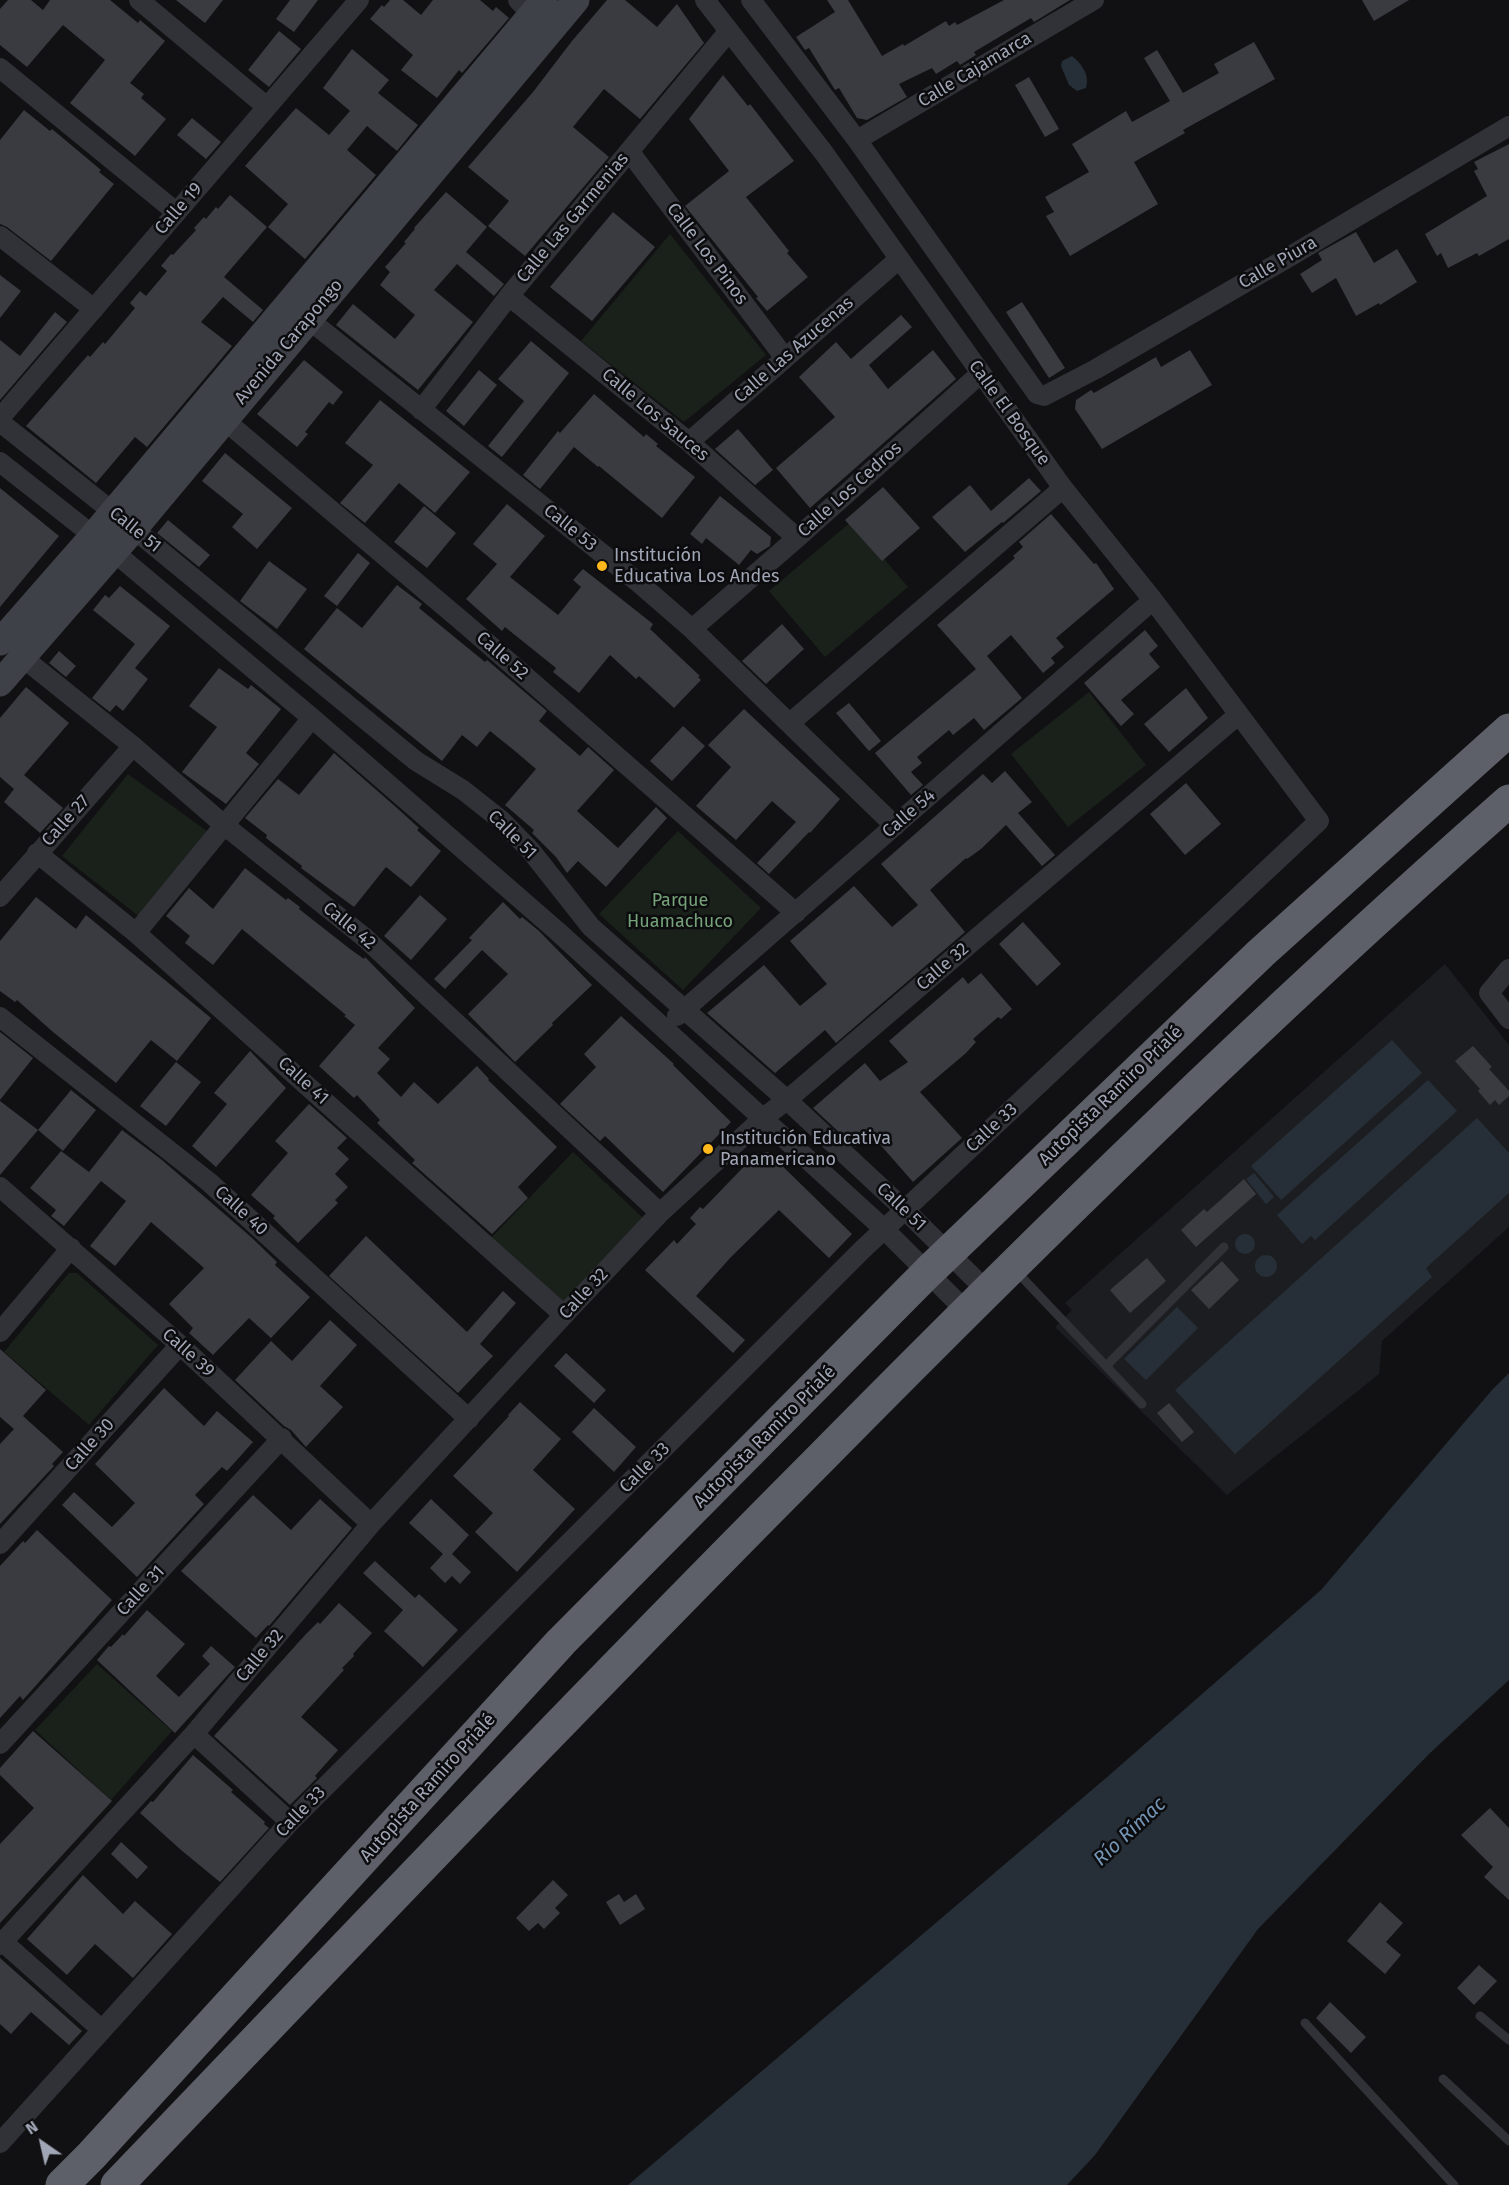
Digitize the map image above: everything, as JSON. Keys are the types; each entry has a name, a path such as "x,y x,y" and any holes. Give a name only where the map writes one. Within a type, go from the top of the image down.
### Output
{"highway":[{"name":"Autopista Ramiro Prialé","path":"62,2185 561,1642 938,1262 1261,953 1509,730"},
{"path":"117,2185 615,1665 976,1300 1215,1069 1509,801"}],"street":[{"path":"139,0 267,107"},
{"name":"Avenida Carapongo","path":"0,642 103,544 134,529 214,412 536,11 576,0"},
{"name":"Calle El Bosque","path":"705,0 824,153 1063,488 1153,600 1319,821"},
{"name":"Calle El Bosque","path":"752,0 857,140 1037,394 1044,396"},
{"name":"Calle Cajamarca","path":"857,140 1094,0"},
{"name":"Calle 19","path":"0,420 267,107 350,4"},
{"name":"Avenida Carapongo","path":"0,683 22,657 103,544 113,512 309,319 536,11"},
{"name":"Calle Las Garmenias","path":"421,410 509,296 729,31"},
{"path":"0,68 176,212"},
{"name":"Calle Piura","path":"1044,396 1096,369 1284,260 1509,126"},
{"name":"Calle Los Pinos","path":"629,151 785,358"},
{"path":"0,236 94,309"},
{"name":"Calle Las Azucenas","path":"688,442 899,259"},
{"name":"Calle Los Sauces","path":"509,296 688,442 797,538"},
{"name":"Calle 53","path":"309,319 692,628 895,826"},
{"name":"Calle Los Cedros","path":"692,628 797,538 980,374"},
{"name":"Calle 52","path":"214,412 470,628 796,913"},
{"name":"Calle 51","path":"0,420 416,761 463,790 501,820 531,851 591,927 787,1100 905,1210 938,1262 976,1300"},
{"name":"Calle 51","path":"0,462 103,544 312,718 547,922 884,1229 938,1262 976,1300"},
{"path":"790,723 1063,488"},
{"name":"Calle 54","path":"664,1028 1153,600"},
{"name":"Calle 42","path":"22,657 133,746 224,825 364,937 660,1213"},
{"name":"Calle 32","path":"1,1944 194,1734 372,1524 660,1213 763,1118 787,1100 1238,715"},
{"path":"136,933 312,718"},
{"name":"Calle 27","path":"0,897 133,746"},
{"name":"Calle 33","path":"0,2143 290,1822 884,1229 1319,821"},
{"name":"Calle 41","path":"37,853 136,933 564,1315"},
{"path":"1509,969 1489,993 1509,1019"},
{"name":"Calle 40","path":"0,1017 209,1182 469,1419"},
{"name":"Calle 39","path":"0,1187 180,1345 372,1524"},
{"path":"0,1332 71,1248"},
{"name":"Calle 30","path":"0,1544 180,1345"},
{"name":"Calle 31","path":"0,1744 282,1438"},
{"path":"194,1734 290,1822"},
{"path":"1,1944 102,2030"}],"lane":[{"path":"1106,1366 1224,1246"},
{"path":"1011,1266 1142,1404"},
{"path":"1480,2016 1509,2040"},
{"path":"1305,2023 1454,2185"},
{"path":"1443,2079 1509,2141"}],"shaded area":[{"path":"1445,964 1509,1045 1509,1227 1382,1341 1379,1374 1227,1495 1055,1327 1072,1310 1065,1303"}],"green space":[{"path":"670,234 766,355 684,422 581,341"},
{"path":"852,521 908,587 825,657 769,591"},
{"path":"1089,692 1146,765 1068,827 1011,754"},
{"path":"128,774 211,834 141,918 62,856"},
{"name":"Parque Huamachuco","path":"678,831 761,908 683,990 599,914"},
{"path":"573,1152 643,1218 562,1304 491,1238"},
{"path":"69,1273 77,1273 158,1345 89,1425 4,1352"},
{"path":"97,1664 172,1731 111,1800 35,1730"}],"water":[{"path":"1072,56 1082,66 1087,79 1086,88 1077,91 1069,85 1061,66 1062,61"},
{"path":"1392,1040 1422,1073 1281,1200 1251,1166"},
{"path":"1428,1080 1457,1111 1315,1240 1311,1236 1302,1244 1277,1215"},
{"path":"1477,1118 1509,1153 1509,1193 1426,1268 1432,1277 1235,1454 1175,1390"},
{"path":"1254,1173 1274,1197 1266,1204 1246,1179"},
{"path":"1245,1234 1252,1237 1255,1244 1252,1251 1245,1254 1238,1251 1235,1244 1238,1237"},
{"path":"1266,1255 1276,1262 1277,1266 1270,1276 1266,1277 1256,1270 1255,1266 1262,1256"},
{"path":"1177,1307 1198,1328 1146,1380 1124,1359"},
{"name":"Río Rímac","path":"1509,1373 1509,1680 1429,1754 1258,1929 1095,2155 1067,2185 628,2185 1106,1778 1321,1590"}],"building":[{"path":"8,0 31,0 43,10 50,0 110,0 138,23 140,20 165,41 130,83 144,94 141,98 166,119 135,156 70,103 105,60 63,25 27,67 0,45 0,9"},
{"path":"176,0 223,0 205,23"},
{"path":"290,0 318,0 294,32 276,19"},
{"path":"390,0 403,0 421,15 433,0 480,0 493,11 496,7 509,18 462,73 459,70 437,98 401,70 413,55 370,19 382,5 384,7"},
{"path":"607,0 625,0 657,27 677,4 704,43 640,119 604,89 573,127 609,157 525,256 488,226 509,201 468,167 533,92"},
{"path":"827,0 848,0 882,56 946,21 949,26 955,22 957,25 1004,0 1070,0 1034,22 1031,18 974,52 976,55 960,65 957,61 936,74 932,68 899,84 907,97 867,120 857,118 839,88 835,90 809,48 805,50 796,37 835,12"},
{"path":"1362,0 1409,0 1374,21"},
{"path":"279,31 301,49 269,87 248,70"},
{"path":"1254,42 1275,79 1183,130 1185,133 1134,162 1158,204 1070,256 1046,216 1054,212 1045,197 1089,172 1072,144 1126,111 1132,122 1170,101 1144,58 1157,50 1183,93 1219,73 1214,64"},
{"path":"352,49 389,80 378,93 418,125 397,151 367,126 347,150 376,175 305,259 268,227 288,204 245,166 296,108 329,135 350,111 323,88"},
{"path":"723,75 748,106 750,104 794,161 746,197 789,251 787,253 808,277 767,311 685,206 729,171 689,119"},
{"path":"1029,77 1059,129 1045,137 1015,85"},
{"path":"24,110 50,131 52,129 101,170 99,172 114,184 51,261 0,224 0,140"},
{"path":"192,118 221,142 206,159 177,135"},
{"path":"1509,144 1509,239 1479,256 1477,253 1448,268 1441,253 1437,256 1425,234 1487,196 1474,171 1478,169 1474,162"},
{"path":"446,192 487,227 466,252 504,284 494,296 457,264 434,290 473,322 418,390 336,325 353,304 395,339 415,315 380,285 390,272 385,267 406,243 404,242 414,228"},
{"path":"230,195 267,227 224,277 263,310 253,322 223,297 201,322 232,346 147,447 135,437 96,483 26,426 88,355 90,357 103,342 105,344 135,308 130,303 140,291 146,296 167,271 161,266 171,254 173,255 196,230 194,228 204,217 206,219 216,207 218,209"},
{"path":"613,212 655,247 592,321 550,287"},
{"path":"1356,232 1374,263 1397,249 1417,282 1380,305 1379,303 1356,316 1336,278 1312,293 1300,274 1322,260 1318,253"},
{"path":"0,275 21,291 0,318"},
{"path":"1022,302 1065,368 1049,378 1006,312"},
{"path":"55,312 67,322 0,400 0,340 20,356"},
{"path":"901,315 912,327 869,365 888,389 933,350 956,379 810,508 776,468 835,417 799,377 836,342 851,359"},
{"path":"531,341 569,373 502,457 488,446 524,401 498,379"},
{"path":"1190,350 1212,385 1102,449 1075,409 1076,400 1091,390 1094,393 1156,357 1161,367"},
{"path":"304,360 343,392 333,405 329,402 305,432 308,434 297,447 257,414"},
{"path":"479,370 497,385 464,426 446,411"},
{"path":"594,394 644,437 646,434 658,444 656,446 695,477 662,518 574,447 540,489 523,475 558,431 560,433"},
{"path":"380,400 470,472 435,513 399,483 365,523 340,503 373,465 345,443"},
{"path":"738,429 773,470 755,485 715,449"},
{"path":"225,453 292,508 257,549 232,527 243,514 202,481"},
{"path":"1029,478 1041,491 965,552 932,517 970,485 991,511"},
{"path":"883,487 920,528 882,561 845,520"},
{"path":"0,488 59,536 0,607"},
{"path":"720,496 771,537 770,546 757,554 751,550 739,565 706,538 702,544 690,534"},
{"path":"507,504 545,536 510,577 558,615 581,587 573,580 583,569 653,624 650,629 700,676 698,677 701,680 674,708 639,676 636,679 610,655 579,693 553,672 556,668 505,627 502,631 466,599 497,564 473,544"},
{"path":"424,506 456,533 427,568 394,542"},
{"path":"1051,514 1094,564 1096,563 1114,589 1056,638 1064,647 1051,658 1055,663 1043,673 1011,635 987,656 1022,698 984,730 974,718 953,735 949,730 917,757 922,763 911,772 923,785 911,795 875,753 976,669 937,625 1015,558 1013,556 1023,547 1019,542"},
{"path":"168,520 210,555 199,567 157,533"},
{"path":"358,553 370,563 337,606 324,596"},
{"path":"269,561 307,589 277,629 240,601"},
{"path":"397,585 422,604 419,608 485,662 487,660 547,711 539,721 580,756 588,747 614,770 577,811 618,848 656,807 667,818 606,887 578,861 567,873 556,857 532,833 534,830 505,805 536,769 490,731 477,747 462,735 442,761 304,649 337,608 362,628"},
{"path":"120,586 170,626 135,668 148,679 123,711 116,705 110,712 92,698 135,644 93,610 105,595 109,598"},
{"path":"782,624 804,649 766,684 742,661"},
{"path":"1145,630 1158,646 1149,654 1160,667 1121,700 1134,714 1121,726 1084,683"},
{"path":"59,651 76,666 66,677 49,663"},
{"path":"219,668 248,689 251,685 281,709 246,753 259,764 226,804 182,772 217,727 189,706"},
{"path":"26,687 69,723 24,775 63,808 40,833 4,802 14,789 0,777 0,718"},
{"path":"1186,688 1208,718 1169,752 1144,724"},
{"path":"849,703 881,741 869,751 836,713"},
{"path":"744,709 840,799 769,874 757,863 796,822 772,801 736,840 696,806 731,767 708,745"},
{"path":"683,726 705,746 672,781 650,761"},
{"path":"334,753 419,828 417,830 441,851 411,887 386,867 354,907 301,868 302,866 245,818 278,779 299,795"},
{"path":"1005,771 1032,802 1018,813 1055,855 1042,866 1006,825 981,849 966,858 930,890 965,932 836,1043 825,1030 775,1073 707,1013 764,965 800,1006 827,984 790,941 854,886 892,927 918,905 881,864 983,774 992,783"},
{"path":"1186,783 1221,824 1185,855 1150,814"},
{"path":"245,868 286,900 288,898 300,907 299,909 350,949 364,959 365,957 415,1008 378,1048 390,1059 377,1073 401,1097 414,1082 438,1104 477,1066 488,1080 557,1147 518,1187 528,1198 492,1234 412,1163 415,1160 377,1123 380,1120 357,1095 354,1098 319,1066 355,1025 344,1016 346,1015 242,929 213,965 185,943 190,936 166,916 189,888 213,909"},
{"path":"420,895 447,919 411,960 384,936"},
{"path":"36,897 76,929 86,915 211,1018 177,1061 151,1040 116,1083 17,1000 15,1002 0,991 0,941"},
{"path":"503,902 520,919 522,917 539,931 592,985 515,1062 468,1014 508,974 482,950 445,989 434,979 472,940 469,938"},
{"path":"1023,922 1061,964 1037,986 999,944"},
{"path":"981,973 1012,1009 1001,1019 998,1017 973,1039 976,1042 966,1053 920,1092 962,1138 913,1182 870,1133 855,1147 813,1108 865,1063 880,1081 908,1062 889,1041 963,977 968,984"},
{"path":"621,1016 674,1064 731,1122 663,1192 605,1136 600,1141 560,1104 596,1067 584,1054"},
{"path":"0,1032 33,1058 0,1100"},
{"path":"1473,1046 1492,1067 1489,1069 1509,1091 1509,1096 1499,1105 1495,1100 1490,1105 1478,1091 1480,1089 1455,1061"},
{"path":"250,1051 286,1088 216,1167 192,1146 227,1104 214,1093"},
{"path":"176,1062 201,1082 166,1126 140,1106"},
{"path":"71,1090 96,1110 63,1151 38,1130"},
{"path":"0,1101 38,1130 0,1175"},
{"path":"309,1104 347,1138 337,1148 349,1159 335,1174 348,1187 335,1200 338,1203 298,1243 273,1218 275,1216 251,1195 288,1153 275,1141"},
{"path":"122,1130 162,1160 251,1237 277,1262 275,1265 310,1297 271,1338 249,1318 213,1355 189,1333 193,1328 169,1304 204,1268 151,1222 115,1266 90,1246 126,1201 101,1181 64,1226 51,1216 56,1210 30,1188 61,1151 89,1172"},
{"path":"768,1152 852,1234 829,1258 779,1210 731,1257 696,1296 745,1340 733,1353 645,1270 674,1240 677,1244 696,1224 690,1218 700,1207 703,1209 756,1154"},
{"path":"1244,1179 1256,1194 1196,1247 1181,1230 1204,1209 1207,1212"},
{"path":"366,1236 467,1332 503,1291 516,1303 480,1344 493,1356 458,1393 329,1276"},
{"path":"1147,1258 1166,1281 1130,1313 1110,1290"},
{"path":"1222,1261 1239,1280 1209,1309 1191,1290"},
{"path":"330,1320 357,1345 320,1386 343,1407 306,1447 291,1430 235,1380 271,1341 292,1361"},
{"path":"0,1349 46,1390 23,1416 63,1452 52,1464 54,1466 0,1524 0,1444 14,1429 0,1417"},
{"path":"566,1353 606,1390 594,1403 554,1366"},
{"path":"164,1388 204,1426 217,1411 253,1442 227,1471 222,1467 195,1495 204,1504 137,1577 62,1505 74,1492 112,1527 135,1503 95,1464"},
{"path":"520,1402 561,1439 533,1470 575,1509 517,1572 475,1532 493,1513 453,1476"},
{"path":"1169,1403 1194,1432 1182,1442 1157,1413"},
{"path":"594,1408 636,1447 614,1472 572,1432"},
{"path":"253,1495 291,1530 320,1499 352,1528 269,1626 256,1638 181,1571"},
{"path":"431,1499 469,1535 452,1554 471,1572 460,1584 452,1576 445,1583 430,1568 443,1554 409,1523"},
{"path":"37,1530 112,1600 23,1700 20,1696 0,1718 0,1566 23,1541 25,1543"},
{"path":"375,1561 415,1598 419,1594 458,1630 423,1667 384,1631 403,1610 363,1573"},
{"path":"339,1603 372,1633 342,1668 344,1670 301,1717 338,1750 315,1776 317,1778 290,1805 214,1736 306,1634 318,1622 320,1624"},
{"path":"147,1610 185,1644 156,1676 179,1697 210,1664 202,1656 211,1646 235,1667 175,1733 97,1660 109,1646 111,1647 123,1634 124,1636"},
{"path":"33,1731 112,1801 0,1923 0,1844 34,1808 0,1775 0,1768"},
{"path":"193,1755 233,1790 231,1792 269,1828 220,1882 140,1813 151,1801 153,1802"},
{"path":"1490,1808 1509,1828 1509,1900 1484,1877 1493,1867 1461,1835"},
{"path":"121,1842 148,1867 137,1879 111,1854"},
{"path":"83,1875 123,1914 135,1901 172,1934 133,1978 95,1944 67,1975 27,1939"},
{"path":"553,1880 568,1895 555,1908 560,1913 544,1929 538,1923 529,1931 516,1918"},
{"path":"619,1894 624,1902 636,1894 645,1909 620,1925 606,1902"},
{"path":"1380,1902 1403,1923 1386,1942 1401,1955 1385,1974 1347,1941"},
{"path":"0,1958 82,2031 69,2045 31,2012 11,2034 0,2024"},
{"path":"1479,1965 1497,1981 1474,2005 1457,1988"},
{"path":"1330,2002 1366,2037 1351,2053 1316,2018"}],"place":[{"name":"Institución Educativa Los Andes","path":"602,566"},
{"name":"Institución Educativa Panamericano","path":"708,1149"}]}
